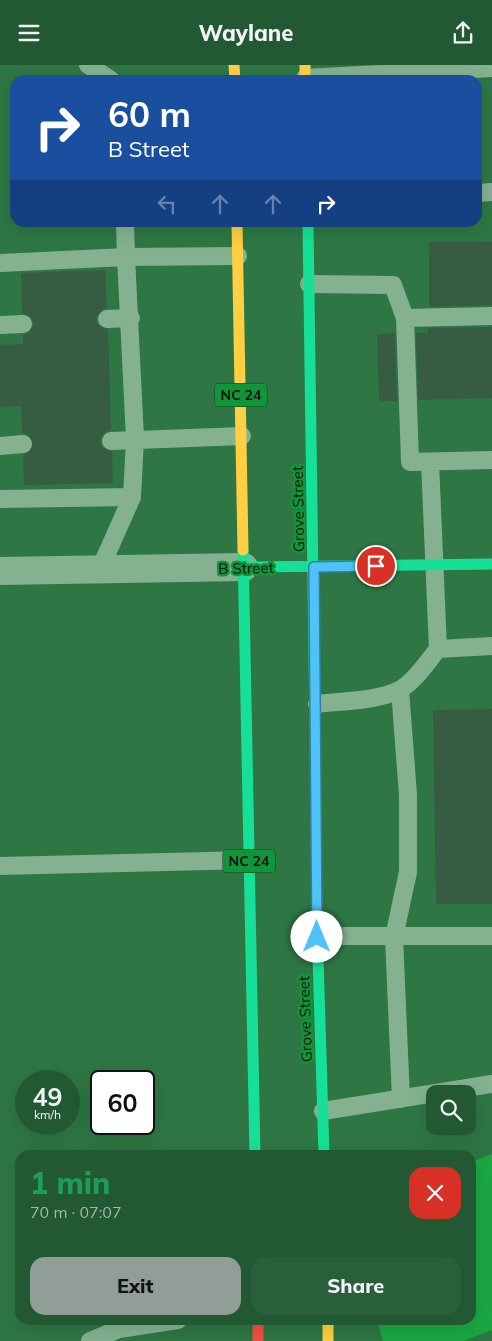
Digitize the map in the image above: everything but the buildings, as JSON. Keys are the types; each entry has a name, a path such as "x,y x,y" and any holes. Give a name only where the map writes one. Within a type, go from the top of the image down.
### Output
{"main road":[{"name":"NC 24","path":"237,227 255,1150"},
{"name":"Grove Street","path":"308,227 317,704 317,937 324,1150"},
{"name":"B Street","path":"244,567 492,565"},
{"path":"258,1325 258,1341"},
{"path":"328,1325 328,1341"}],"street":[{"name":"B Street","path":"0,571 244,567"}],"lane":[{"path":"88,65 103,75"},
{"path":"305,74 492,68"},
{"path":"100,569 132,497 135,439 131,318 125,227"},
{"path":"0,263 126,257 238,256"},
{"path":"309,284 393,285 405,319 410,462 492,460"},
{"path":"405,319 492,316"},
{"path":"107,319 131,318"},
{"path":"0,325 23,324"},
{"path":"111,441 242,436"},
{"path":"0,446 23,444"},
{"path":"317,704 376,697 400,689 414,677 438,649 430,462"},
{"path":"0,499 132,497"},
{"path":"438,649 492,646"},
{"path":"400,689 408,795 408,872 394,937 401,1099"},
{"path":"0,865 249,860"},
{"path":"317,937 492,936"},
{"path":"323,1111 492,1084"},
{"path":"90,1341 118,1329 145,1325"}],"green space":[{"path":"492,1154 492,1330 463,1341 383,1341 378,1325 476,1325 476,1160"}],"traffic: fast":[{"path":"308,227 315,725"},
{"path":"243,550 255,1150"},
{"path":"244,567 492,564"},
{"path":"317,924 324,1150"}],"traffic: slow":[{"path":"234,65 235,75"},
{"path":"305,65 305,75"},
{"path":"237,227 243,550"},
{"path":"328,1325 328,1341"}],"traffic: jam":[{"path":"315,725 317,924"},
{"path":"258,1325 258,1341"}],"route":[{"path":"317,937 317,704 314,567 376,566"}]}
